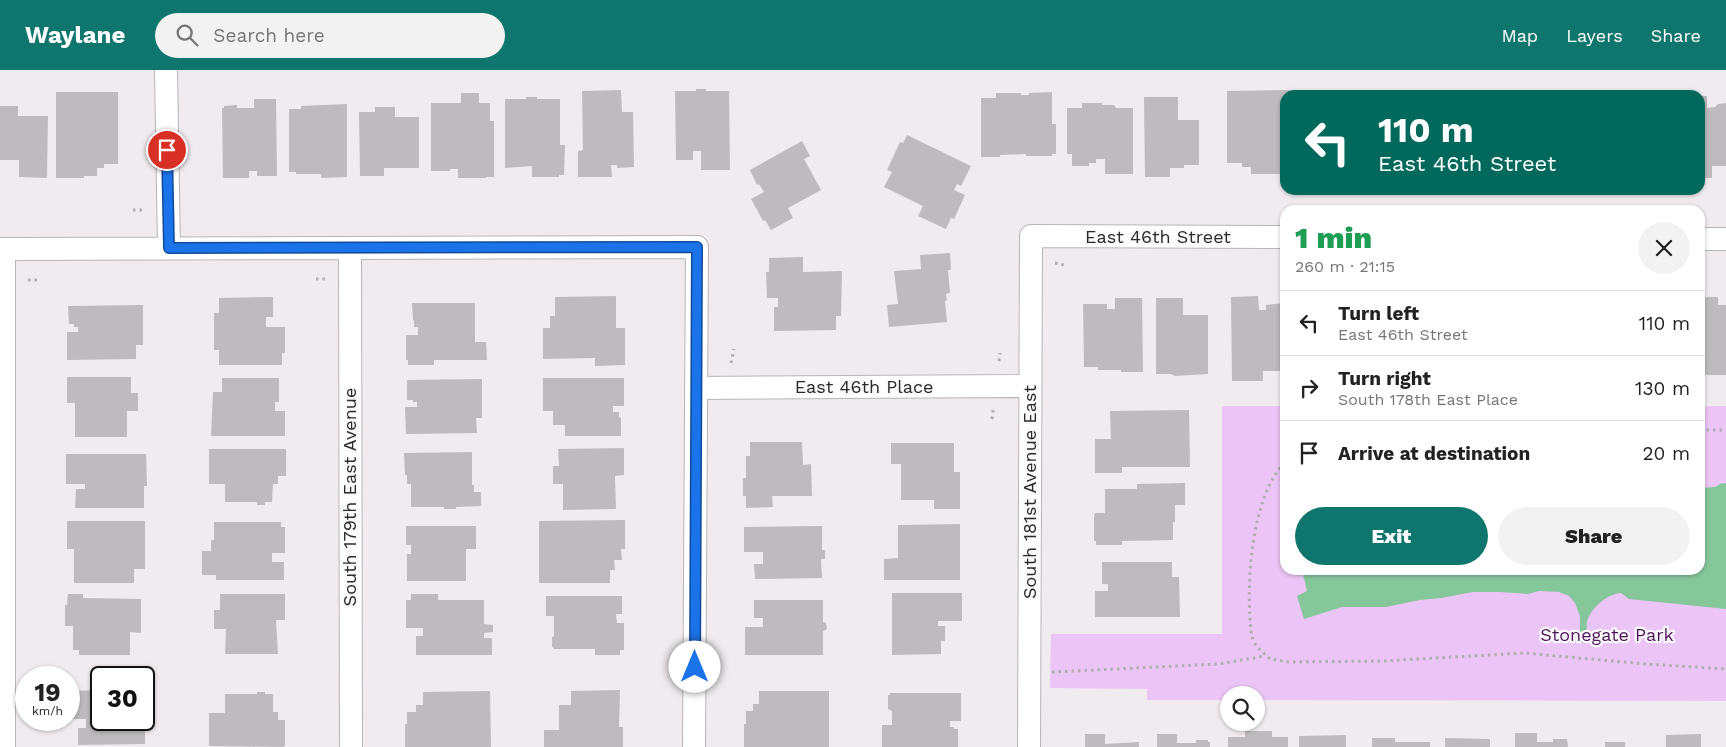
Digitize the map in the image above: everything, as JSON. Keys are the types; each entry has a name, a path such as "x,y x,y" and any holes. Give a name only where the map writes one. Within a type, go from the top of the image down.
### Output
{"street":[{"path":"166,70 169,248"},
{"name":"East 46th Street","path":"1031,236 1280,237"},
{"name":"South 181st Avenue East","path":"1029,747 1031,236"},
{"path":"1705,239 1726,239"},
{"path":"4,747 2,249 697,247 694,747"},
{"name":"South 179th East Avenue","path":"350,248 350,747"},
{"name":"East 46th Place","path":"697,388 1030,386"}],"path":[{"path":"1705,430 1726,430"},
{"path":"1280,468 1270,482 1256,526 1250,580 1251,629 1256,646 1265,656 1276,661 1383,661 1524,653 1726,669"},
{"path":"1029,672 1219,664 1265,656"}],"green space":[{"name":"Stonegate Park","path":"1222,406 1280,406 1280,575 1705,575 1705,406 1726,406 1726,701 1265,700 1265,686 1220,686 1220,700 1147,700 1147,689 1050,688 1051,634 1222,634"}],"shaded area":[{"path":"1726,483 1726,609 1629,599 1621,593 1616,594 1606,598 1590,614 1587,621 1588,643 1580,643 1580,616 1575,603 1569,596 1559,592 1539,591 1528,594 1473,592 1386,607 1342,607 1304,619 1297,596 1307,591 1303,575 1705,575 1705,488 1715,487"}],"building":[{"path":"696,89 729,91 730,170 701,170 701,151 693,151 693,160 676,160 675,91 696,91"},
{"path":"621,90 622,112 633,112 634,167 617,168 617,165 611,165 612,177 578,177 578,151 583,150 582,91"},
{"path":"1280,90 1280,174 1251,174 1251,167 1242,167 1242,163 1227,163 1227,91"},
{"path":"56,92 118,92 118,164 104,164 104,168 97,168 97,176 56,178"},
{"path":"1052,92 1052,124 1056,124 1056,154 1052,154 1052,156 1026,156 1026,154 981,157 981,98 996,98 996,93 1021,93 1021,95 1029,95 1029,93"},
{"path":"461,93 479,93 479,103 490,103 490,121 494,121 494,177 458,178 458,169 431,171 431,103 461,103"},
{"path":"1705,96 1707,96 1707,108 1726,103 1726,166 1712,166 1712,178 1705,178"},
{"path":"526,97 560,99 560,145 565,145 564,175 559,175 559,177 532,177 532,166 505,168 505,99 526,99"},
{"path":"1144,97 1178,97 1178,120 1199,120 1199,165 1184,165 1184,168 1170,168 1170,177 1145,177"},
{"path":"254,99 276,99 277,176 257,176 257,171 249,171 249,178 223,178 222,108 224,106 237,105 237,108 254,108"},
{"path":"1082,103 1102,103 1102,105 1114,105 1116,108 1133,108 1133,174 1105,174 1105,159 1096,159 1096,163 1089,163 1089,166 1072,166 1072,154 1067,154 1067,108 1082,108"},
{"path":"347,104 347,177 321,178 321,174 296,174 296,172 289,172 289,109 301,109 301,106"},
{"path":"0,106 18,106 18,116 48,116 47,178 19,177 19,160 0,160"},
{"path":"375,107 395,107 395,117 419,117 419,168 384,168 384,176 360,176 359,112 375,112"},
{"path":"907,135 971,166 961,186 957,184 954,190 965,195 954,219 951,218 946,229 918,216 923,206 884,187 892,172 887,170 900,142 903,143"},
{"path":"802,141 810,156 804,159 821,190 788,208 793,218 771,230 765,220 763,221 751,199 764,192 759,184 757,185 750,170"},
{"path":"950,253 951,270 948,270 950,293 946,294 947,300 945,301 947,322 889,327 887,305 898,304 894,271 921,269 920,255"},
{"path":"803,257 803,272 842,271 841,316 836,316 836,330 774,331 774,307 778,307 778,298 767,298 766,272 769,272 769,258"},
{"path":"616,296 616,328 625,328 625,365 595,366 595,358 543,359 543,328 550,328 550,316 555,316 555,297"},
{"path":"1258,296 1259,310 1266,310 1266,305 1280,304 1280,371 1263,371 1263,381 1232,381 1231,297"},
{"path":"273,297 273,317 266,317 266,327 285,327 285,353 282,353 282,365 219,365 219,350 214,350 214,313 219,313 219,298"},
{"path":"1705,297 1718,297 1718,305 1726,305 1726,375 1705,375"},
{"path":"1115,298 1142,298 1143,372 1121,372 1121,370 1098,370 1098,367 1084,367 1083,304 1107,304 1107,309 1115,309"},
{"path":"1156,298 1183,298 1183,315 1208,315 1208,374 1175,376 1171,374 1156,374"},
{"path":"412,303 475,303 475,342 486,342 487,360 434,360 434,365 408,365 408,360 406,360 406,335 418,335 418,327 414,327"},
{"path":"143,305 143,345 136,345 136,359 67,360 67,332 78,332 78,327 74,327 74,324 69,324 68,306"},
{"path":"67,377 131,377 131,393 138,393 138,411 127,411 127,437 75,437 75,403 67,403"},
{"path":"222,378 279,378 279,402 275,402 275,411 285,411 285,436 211,436 213,392 222,392"},
{"path":"543,378 624,378 624,406 613,406 613,412 619,412 619,417 621,418 621,436 565,436 565,425 553,425 553,411 543,411"},
{"path":"482,379 482,418 476,418 477,433 406,434 405,407 417,407 417,402 407,400 407,380"},
{"path":"1189,410 1190,467 1122,467 1122,473 1095,473 1095,439 1111,439 1110,411"},
{"path":"750,442 802,442 803,465 811,464 812,496 772,496 773,507 746,508 746,496 743,496 743,478 746,478 746,456 750,456"},
{"path":"891,443 954,443 954,472 960,472 960,509 934,509 934,500 901,500 901,464 891,464"},
{"path":"624,448 624,475 615,476 616,509 563,510 563,484 553,484 553,466 559,466 558,449"},
{"path":"209,449 286,449 286,476 278,476 278,484 273,484 272,502 265,502 265,505 257,505 257,502 225,502 225,484 209,484"},
{"path":"472,452 472,485 474,485 474,492 481,492 481,506 456,507 456,509 411,507 411,484 407,484 404,453"},
{"path":"66,454 146,454 147,486 144,486 144,508 75,508 76,489 85,489 85,484 66,484"},
{"path":"1185,483 1185,505 1175,505 1173,540 1122,541 1122,545 1096,545 1096,541 1094,541 1094,516 1095,513 1105,513 1105,489 1137,489 1137,484"},
{"path":"625,520 625,549 621,549 622,560 614,560 615,570 610,570 610,583 539,583 539,521"},
{"path":"67,521 145,521 145,569 134,569 134,583 74,583 74,549 67,549"},
{"path":"214,522 281,522 281,527 285,527 285,553 272,553 272,562 284,562 284,580 216,580 216,575 202,575 202,551 211,551 211,540 214,540"},
{"path":"960,524 960,580 884,580 884,559 898,558 898,525"},
{"path":"406,526 476,526 476,549 466,549 466,581 407,581 407,554 411,554 411,545 406,545"},
{"path":"822,526 822,550 825,550 825,559 821,559 822,578 755,579 754,564 763,564 763,552 744,552 744,527"},
{"path":"1102,562 1172,562 1172,577 1179,577 1180,617 1095,617 1095,591 1108,591 1108,584 1102,584"},
{"path":"892,593 962,593 962,621 938,621 938,626 945,626 945,641 941,641 941,654 892,655"},
{"path":"68,594 83,594 83,598 141,599 141,633 130,632 130,655 79,655 79,650 73,650 73,626 65,626 65,605 67,605"},
{"path":"220,594 285,594 285,620 276,620 278,654 225,654 226,629 214,629 214,610 220,610"},
{"path":"411,594 438,594 438,600 484,600 484,624 493,625 493,632 484,633 484,638 492,638 492,655 416,655 416,636 423,636 423,628 406,628 406,600 411,600"},
{"path":"546,596 622,596 622,614 616,614 617,623 624,623 624,650 620,650 620,655 595,655 595,649 554,649 552,637 554,636 554,616 546,616"},
{"path":"754,600 823,600 823,622 826,623 827,629 823,631 823,655 745,655 745,627 763,627 763,618 754,618"},
{"path":"90,690 90,731 145,731 145,744 78,745 78,731 80,731 80,728 86,728 86,719 80,719 80,691"},
{"path":"620,690 619,727 623,727 623,747 544,747 544,730 559,730 559,705 571,705 571,691"},
{"path":"490,691 491,747 405,747 407,712 416,712 416,705 423,705 423,692"},
{"path":"759,691 829,691 829,747 744,747 746,711 753,711 753,704 759,704"},
{"path":"257,692 273,694 273,712 278,712 278,720 285,720 285,746 209,746 209,713 225,713 225,694 257,694"},
{"path":"890,693 961,693 961,721 950,721 950,727 958,729 958,747 882,747 882,725 892,725 892,711 888,709 888,695"},
{"path":"1245,731 1272,731 1272,737 1288,737 1288,747 1228,747 1228,737 1245,737"},
{"path":"1515,733 1537,733 1537,742 1553,742 1553,739 1567,739 1568,747 1515,747"},
{"path":"1085,734 1105,734 1105,744 1139,742 1139,747 1085,747"},
{"path":"1157,734 1177,734 1177,743 1196,743 1196,740 1208,740 1210,747 1157,747"},
{"path":"1701,734 1701,747 1666,747 1666,735"},
{"path":"1346,735 1346,747 1299,747 1299,736"},
{"path":"1372,738 1395,738 1395,742 1430,742 1430,747 1372,747"},
{"path":"1445,738 1490,739 1490,747 1445,747"},
{"path":"1605,742 1625,742 1625,747 1605,747"}],"route":[{"path":"167,150 169,248 697,247 695,667"}]}
